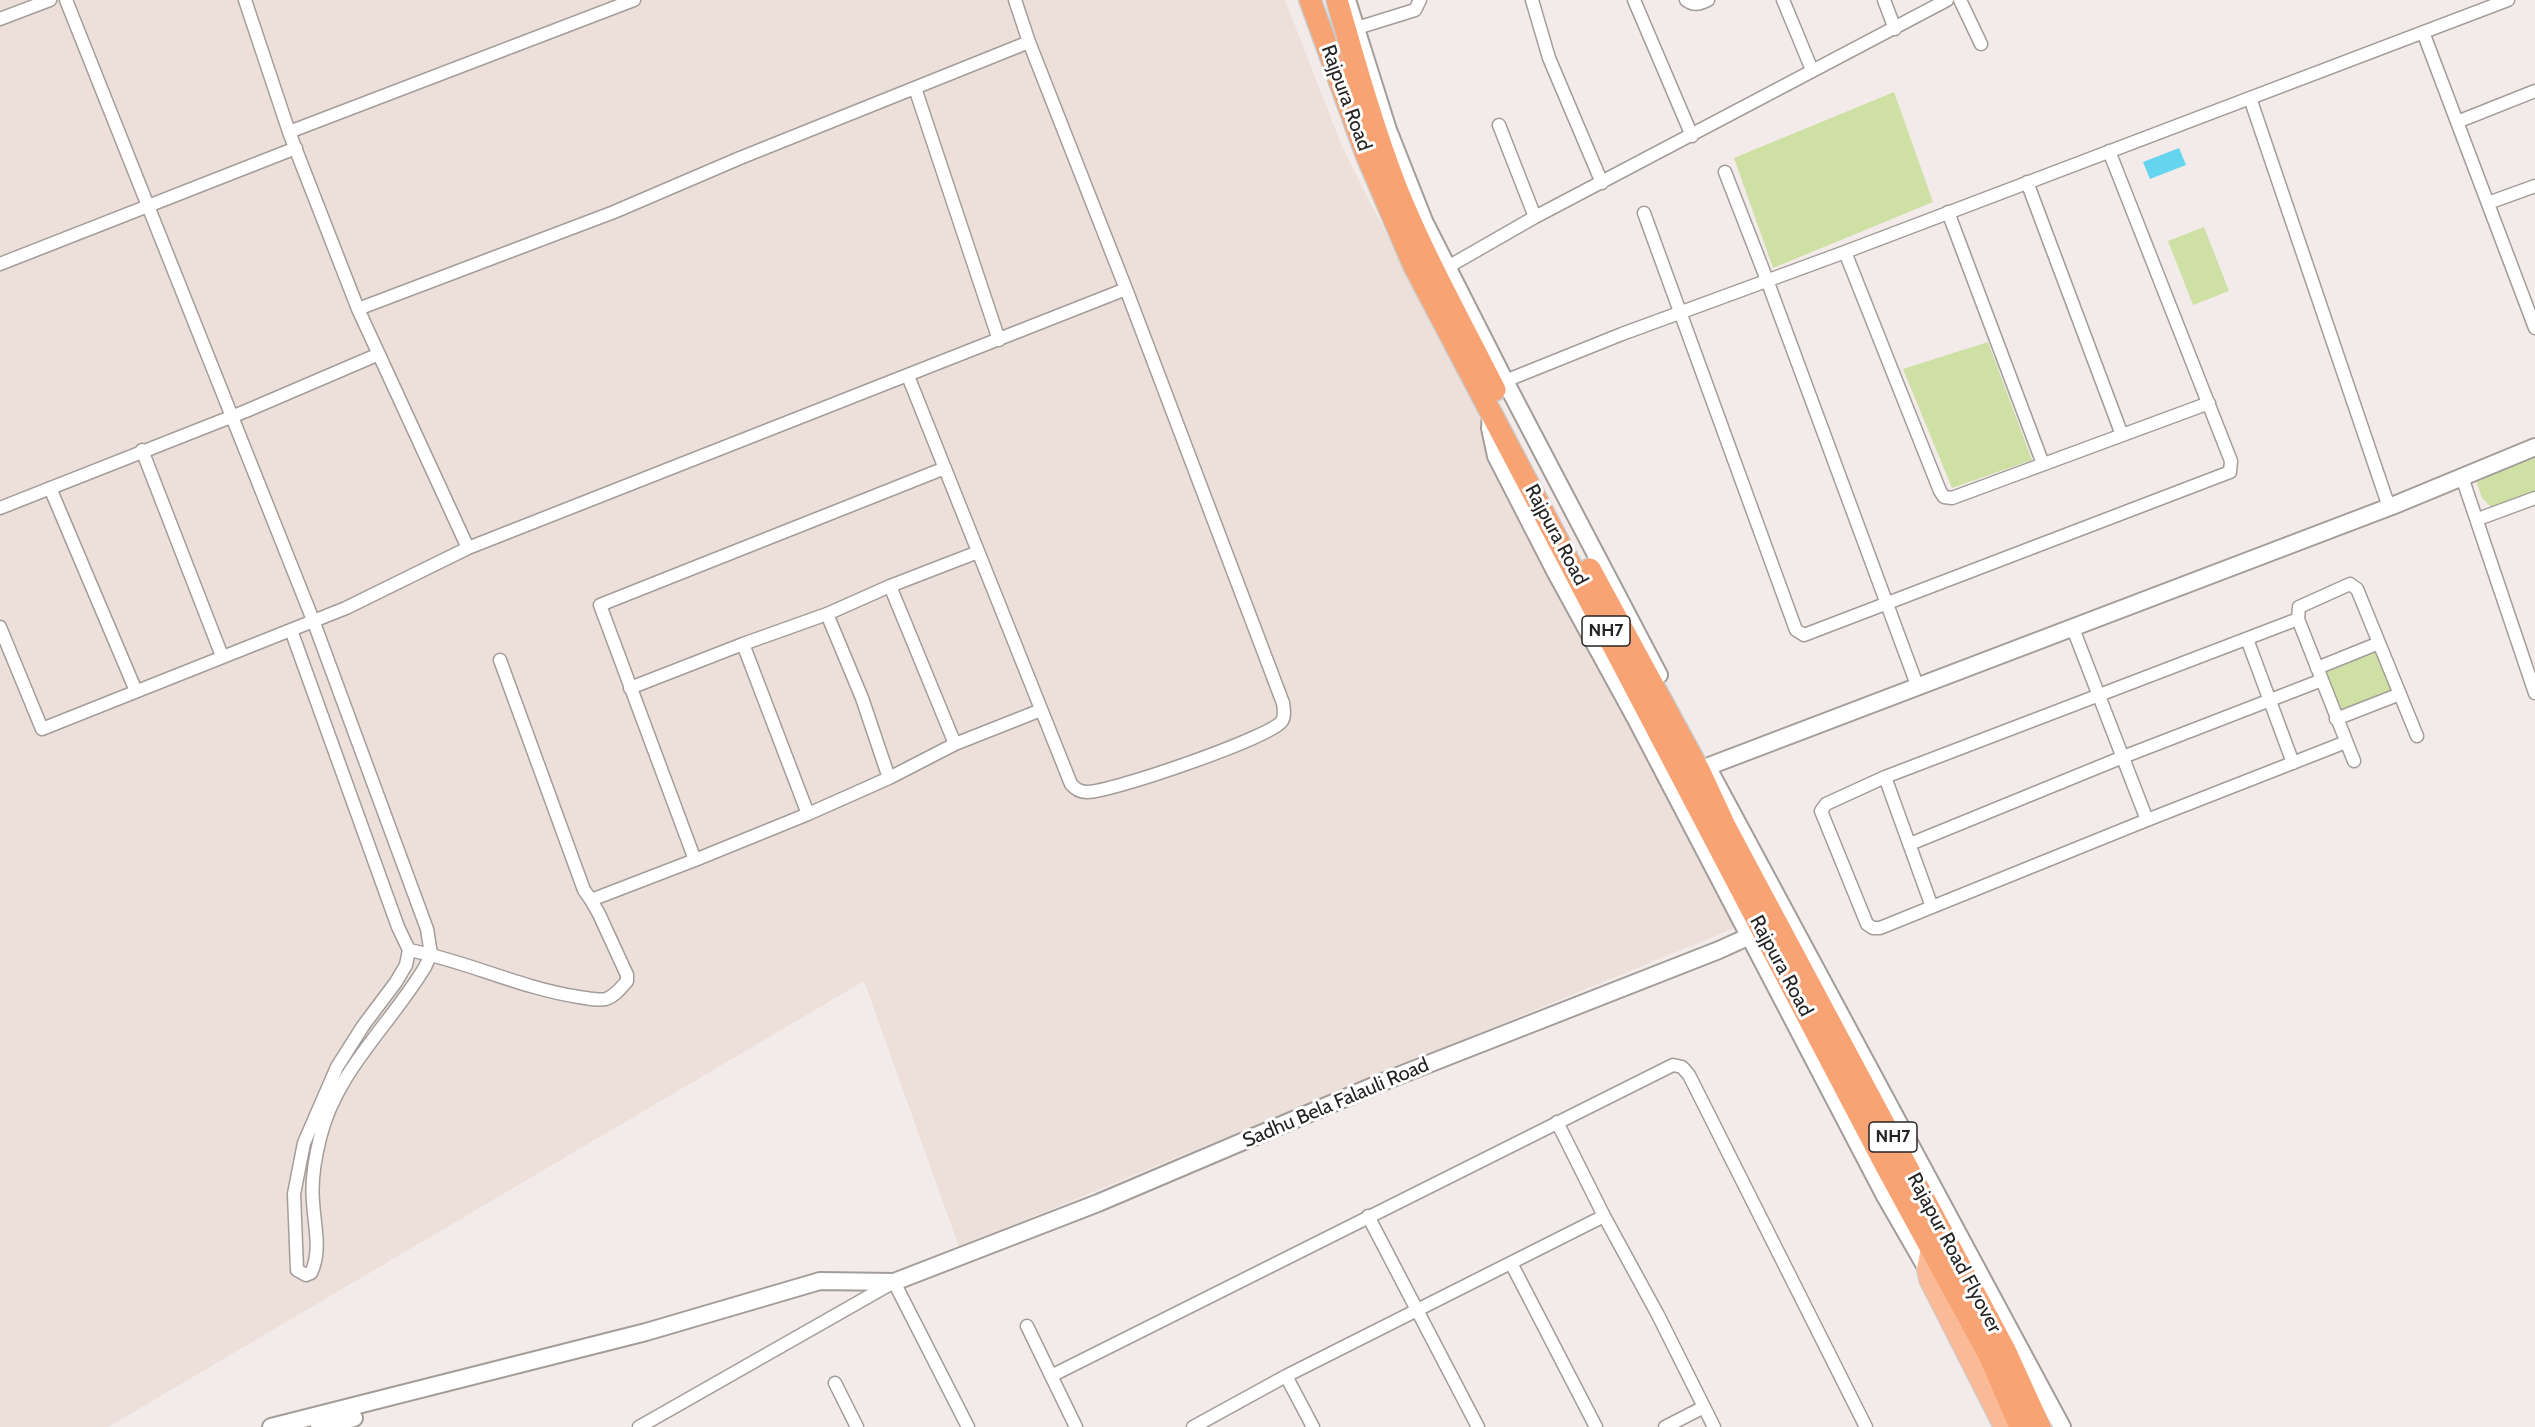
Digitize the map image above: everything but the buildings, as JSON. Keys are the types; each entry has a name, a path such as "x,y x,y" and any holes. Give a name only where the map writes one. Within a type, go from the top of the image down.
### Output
{"highway":[{"name":"Rajpura Road","path":"1310,0 1388,208 1414,266 1491,412 1696,771"},
{"name":"Rajpura Road","path":"1337,0 1383,133 1401,199 1426,254 1725,826 1763,930 1929,1259"},
{"name":"Rajapur Road Flyover","path":"1763,930 2040,1427"},
{"name":"Rajapur Road Flyover","path":"1929,1259 1998,1355 2020,1427"}],"main road":[{"path":"1929,1259 2004,1427"}],"street":[{"path":"0,19 50,0"},
{"path":"66,0 313,620 427,929 431,954 416,982 365,1049 333,1104 321,1134 314,1167 312,1200 318,1254 311,1273 306,1275 300,1274 297,1270 294,1194 304,1143 337,1068 363,1026 396,982 406,965 409,950 398,927 291,630"},
{"path":"245,0 288,132 358,309 468,548"},
{"path":"288,132 634,0"},
{"path":"908,376 1041,710 1075,789 1089,792 1134,782 1246,740 1277,726 1282,721 1284,712 1015,0"},
{"path":"1303,0 1356,153 1388,208"},
{"path":"1347,0 1357,28 1383,133 1446,268 1505,381 1696,771 2062,1427"},
{"path":"1357,28 1415,10 1420,0"},
{"path":"1532,0 1549,58 1602,183"},
{"path":"1635,0 1692,136"},
{"path":"1686,0 1692,4 1708,0"},
{"path":"1783,0 1812,70"},
{"path":"1884,0 1895,29"},
{"path":"1446,268 1535,217 1947,0"},
{"path":"1960,0 1981,44"},
{"path":"1505,381 1681,312 2508,0"},
{"path":"2423,32 2535,328"},
{"path":"358,309 614,212 720,166 1029,42"},
{"path":"915,88 999,340"},
{"path":"2457,122 2534,94"},
{"path":"2250,98 2389,507"},
{"path":"1499,124 1535,217"},
{"path":"0,264 296,148"},
{"path":"1644,213 1798,633 1808,635 2230,472 2231,461 2109,151"},
{"path":"1725,172 1917,685"},
{"path":"2027,182 2122,435"},
{"path":"2488,203 2535,186"},
{"path":"1948,212 2043,464"},
{"path":"1845,252 1941,494 1952,498 2209,403"},
{"path":"0,627 42,729 346,608 468,548 1126,289"},
{"path":"0,508 379,354"},
{"path":"1491,412 1490,428 1496,456 1556,573 1638,721 1763,930"},
{"path":"1696,771 2389,507 2535,447"},
{"path":"142,450 222,656"},
{"path":"695,860 600,605 945,468"},
{"path":"2462,477 2535,693"},
{"path":"50,488 136,691"},
{"path":"2478,519 2535,498"},
{"path":"630,688 743,644 827,615 890,586 978,552"},
{"path":"2354,761 2298,619 2299,607 2350,584 2357,589 2417,736"},
{"path":"890,586 955,744"},
{"path":"827,615 862,698 889,778"},
{"path":"2298,619 1886,777 1826,804 1823,806 1822,815 1870,927 1884,927 2346,742"},
{"path":"2072,626 2147,820"},
{"path":"2247,639 2293,763"},
{"path":"2317,668 2379,643"},
{"path":"743,644 807,814"},
{"path":"409,950 431,954 526,985 571,996 605,999 617,993 627,981 627,975 599,914 584,890 500,660"},
{"path":"1910,844 2122,757 2322,680"},
{"path":"2336,719 2400,694"},
{"path":"591,900 807,814 889,778 955,744 1041,710"},
{"path":"1886,777 1932,907"},
{"name":"Sadhu Bela Falauli Road","path":"894,1282 1098,1203 1385,1081 1719,950 1763,930"},
{"path":"1051,1376 1669,1065 1683,1068 1689,1075 1866,1427"},
{"path":"1557,1122 1714,1427"},
{"path":"1368,1216 1478,1427"},
{"path":"1193,1427 1286,1376 1604,1216"},
{"path":"1511,1263 1596,1427"},
{"path":"271,1427 822,1291 837,1283 894,1282"},
{"path":"639,1427 894,1282"},
{"path":"894,1282 968,1427"},
{"path":"319,1427 733,1312"},
{"path":"1027,1326 1076,1427"},
{"path":"1286,1376 1313,1427"},
{"path":"834,1383 854,1426"},
{"path":"1665,1427 1704,1407"}],"shaded area":[{"path":"0,0 1285,0 1343,149 1739,926 959,1247 864,981 108,1427 0,1427"}],"green space":[{"path":"1894,92 1933,202 1773,268 1734,158"},
{"path":"2204,227 2229,291 2193,305 2168,241"},
{"path":"1988,342 2032,460 1952,488 1903,369"},
{"path":"2535,457 2535,492 2492,508 2482,498 2476,480"},
{"path":"2377,649 2393,687 2391,692 2340,713 2325,673"}],"water":[{"path":"2179,148 2186,165 2150,179 2143,162"}]}
